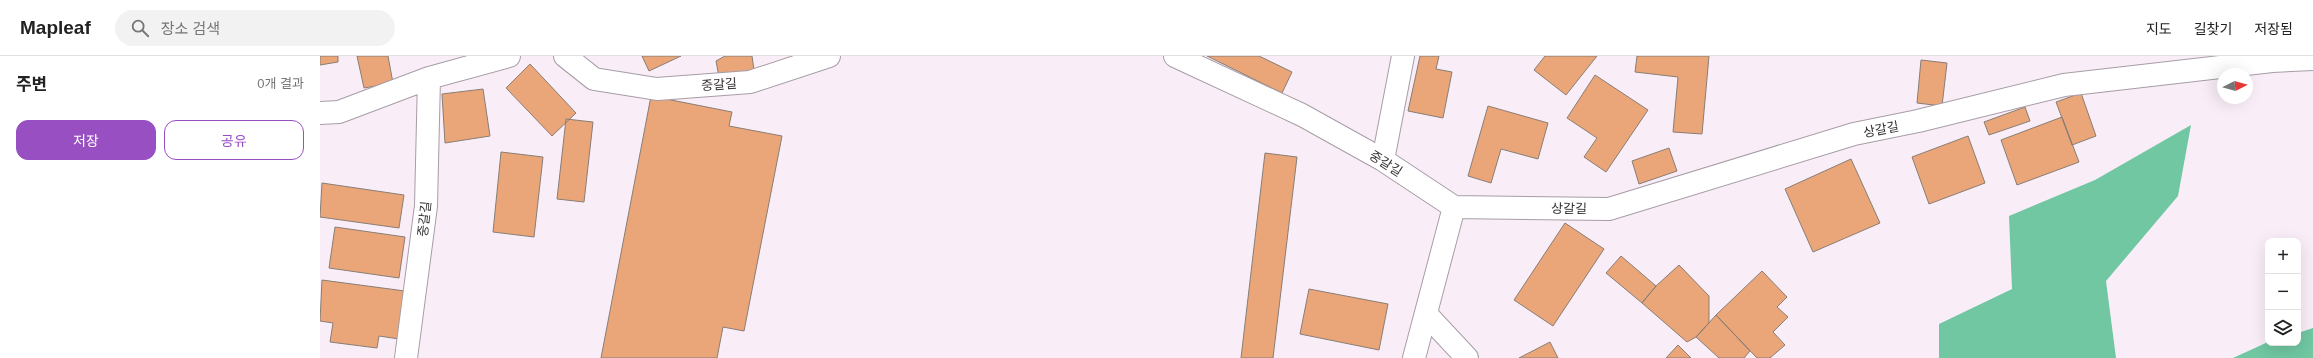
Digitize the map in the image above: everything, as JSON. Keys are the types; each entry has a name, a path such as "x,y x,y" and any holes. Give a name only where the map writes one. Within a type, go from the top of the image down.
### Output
{"street":[{"path":"320,113 339,112 428,78 508,56"},
{"name":"중갈길","path":"565,56 594,79 657,89 750,82 829,56"},
{"name":"중갈길","path":"1175,56 1302,115 1383,160 1454,207"},
{"path":"1383,160 1403,56"},
{"name":"상갈길","path":"1454,207 1609,209 1854,134 1918,121 2064,85 2272,61 2313,59"},
{"name":"중갈길","path":"406,358 426,206 428,78"},
{"path":"1414,358 1454,207"},
{"path":"1426,314 1467,358"}],"green space":[{"path":"2191,125 2178,196 2106,281 2116,358 1939,358 1939,324 2012,289 2009,216 2095,180"},
{"path":"2313,328 2313,358 2233,358 2265,343 2265,346 2301,346 2301,332"}],"building":[{"path":"320,56 338,56 338,62 320,65"},
{"path":"357,56 388,56 393,83 364,88"},
{"path":"642,56 681,56 649,71"},
{"path":"725,56 752,56 754,70 719,77 716,61"},
{"path":"1207,56 1259,56 1292,72 1282,93"},
{"path":"1420,56 1439,56 1436,69 1452,72 1443,118 1408,111"},
{"path":"1545,56 1597,56 1566,95 1534,70"},
{"path":"1637,56 1709,56 1702,134 1673,132 1678,77 1635,72"},
{"path":"1921,60 1947,63 1942,106 1917,103"},
{"path":"530,64 576,113 552,136 506,88"},
{"path":"1595,75 1648,110 1606,172 1584,157 1597,138 1567,118"},
{"path":"483,89 490,136 445,143 442,94"},
{"path":"2081,93 2096,136 2072,145 2056,102"},
{"path":"651,96 732,112 729,126 782,136 744,331 723,327 717,358 601,358"},
{"path":"1488,106 1548,123 1538,159 1501,149 1491,183 1468,176"},
{"path":"2025,107 2030,121 1989,135 1984,122"},
{"path":"2062,117 2079,162 2017,185 2001,140"},
{"path":"566,119 593,122 584,202 557,199"},
{"path":"1968,136 1985,183 1929,204 1912,157"},
{"path":"1669,148 1677,171 1639,184 1632,161"},
{"path":"501,152 543,157 534,237 493,232"},
{"path":"1265,153 1297,157 1273,358 1241,358"},
{"path":"1851,159 1880,223 1813,252 1785,189"},
{"path":"322,183 404,195 399,228 320,217"},
{"path":"1565,223 1604,249 1553,326 1514,300"},
{"path":"335,227 405,237 399,278 329,268"},
{"path":"1621,256 1656,286 1642,303 1606,273"},
{"path":"1679,265 1709,296 1709,323 1696,337 1687,342 1642,303 1656,286"},
{"path":"1762,271 1787,297 1777,307 1788,317 1773,332 1785,345 1770,358 1757,358 1716,315"},
{"path":"322,280 405,291 399,339 379,336 377,348 330,342 333,323 320,321"},
{"path":"1309,289 1388,304 1379,350 1300,334"},
{"path":"1716,315 1750,351 1744,358 1719,358 1696,337"},
{"path":"1550,342 1558,358 1519,358"},
{"path":"1678,345 1691,358 1666,358"}]}
